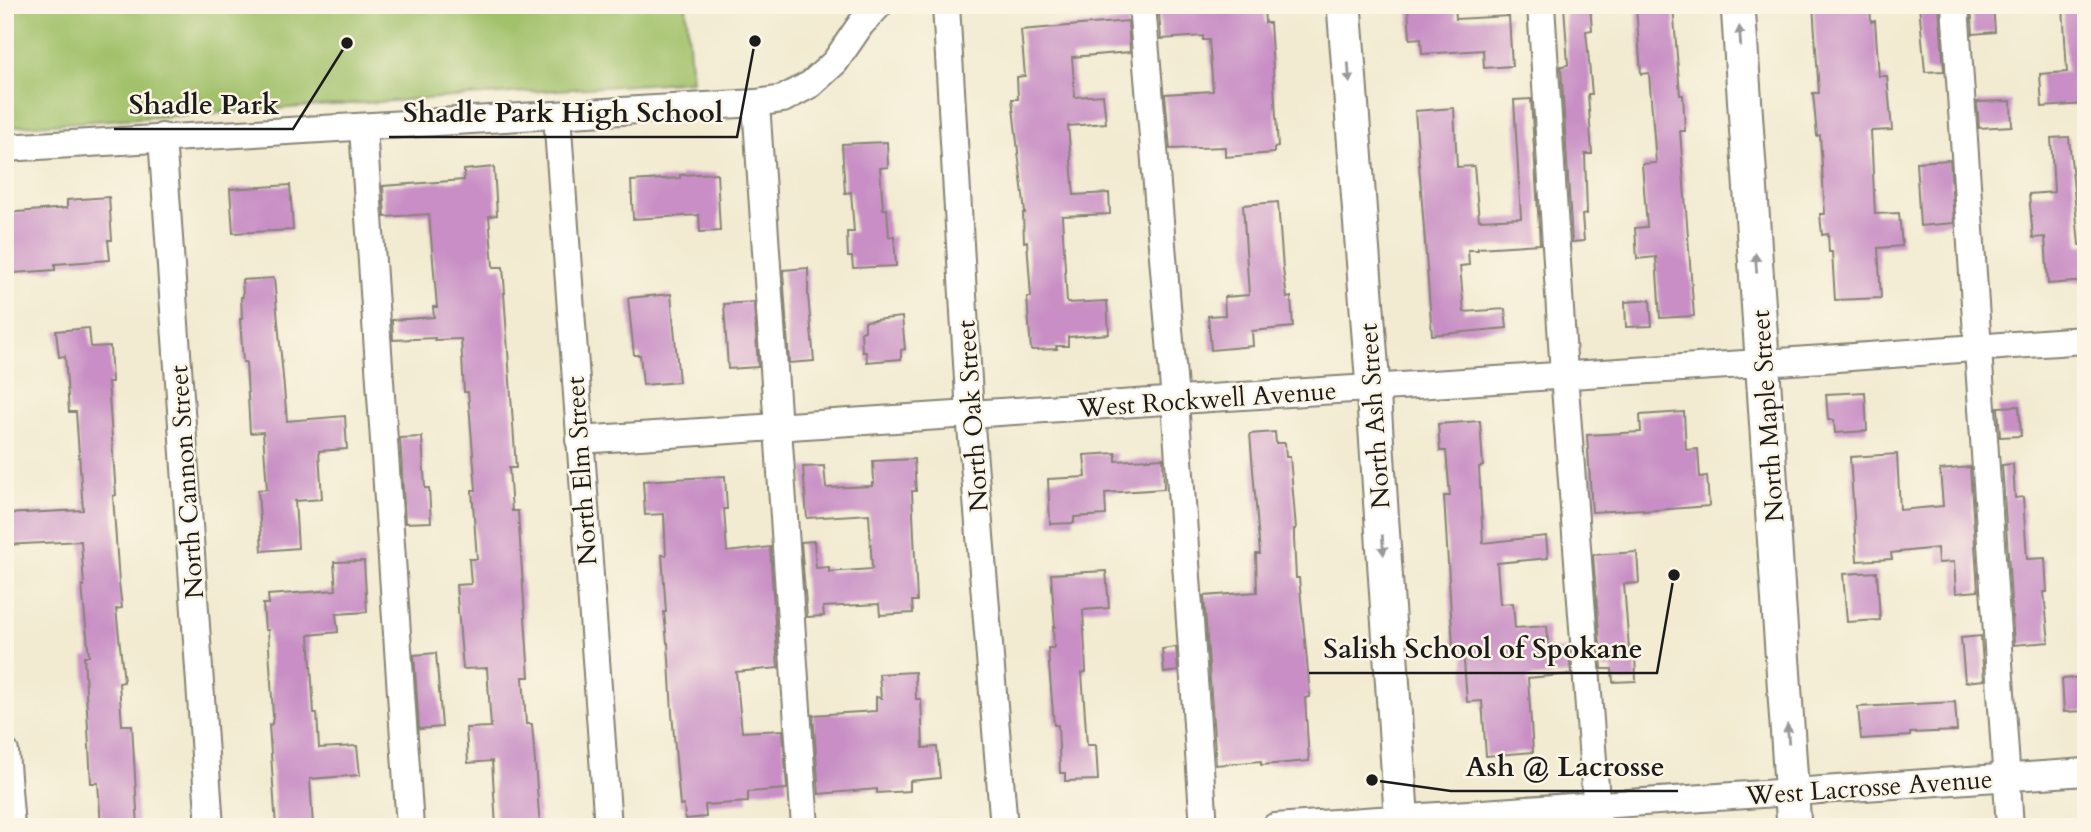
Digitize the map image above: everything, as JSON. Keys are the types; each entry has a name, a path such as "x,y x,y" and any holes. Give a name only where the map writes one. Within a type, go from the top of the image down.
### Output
{"main road":[{"name":"North Ash Street","path":"1344,5 1373,388 1401,823"},
{"name":"North Maple Street","path":"1738,5 1794,827"}],"street":[{"path":"5,148 162,137 363,128 756,103 783,99 811,84 835,62 861,24 879,5"},
{"name":"North Oak Street","path":"946,5 970,414 1004,827"},
{"path":"1142,5 1174,401 1204,827"},
{"path":"1541,5 1564,374 1597,816"},
{"path":"1955,5 2010,827"},
{"path":"756,103 805,827"},
{"name":"North Elm Street","path":"557,115 607,827"},
{"path":"363,128 410,827"},
{"name":"North Cannon Street","path":"162,137 210,827"},
{"name":"West Rockwell Avenue","path":"579,440 2086,340"},
{"path":"5,752 11,827"},
{"name":"West Lacrosse Avenue","path":"1275,827 1597,816 1792,790 2086,772"}],"green space":[{"path":"5,5 686,5 692,81 5,127"}],"building":[{"path":"1455,5 1456,19 1509,16 1512,66 1484,68 1483,50 1422,54 1421,38 1410,39 1408,6"},
{"path":"1564,5 1590,5 1592,30 1586,31 1592,94 1588,94 1592,154 1585,154 1587,214 1582,215 1584,241 1572,242 1561,66 1568,65"},
{"path":"1636,5 1673,5 1680,95 1683,95 1685,131 1680,131 1694,316 1660,318 1656,257 1637,259 1635,228 1647,227 1642,164 1656,163 1649,73 1641,74"},
{"path":"1813,5 1870,5 1871,22 1875,21 1879,76 1887,76 1892,130 1871,131 1875,214 1899,213 1902,246 1878,248 1881,298 1835,300 1832,252 1829,252 1828,234 1822,235 1820,214 1825,214 1820,135 1817,136 1813,93 1819,93"},
{"path":"1919,5 1939,5 1944,71 1925,72"},
{"path":"1971,5 1993,5 1995,32 1973,34"},
{"path":"2086,5 2086,104 2042,107 2040,74 2067,72 2063,6"},
{"path":"1264,6 1265,23 1270,23 1278,147 1274,148 1274,153 1225,157 1225,147 1170,149 1165,94 1213,91 1209,40 1203,40 1203,36 1161,39 1159,13"},
{"path":"1128,21 1130,52 1072,57 1075,97 1103,95 1106,123 1068,126 1074,195 1109,193 1110,214 1062,216 1067,303 1107,301 1109,334 1068,337 1068,346 1031,350 1027,297 1031,297 1027,241 1024,242 1025,213 1012,99 1018,99 1017,77 1025,76 1021,30"},
{"path":"1531,99 1540,244 1468,250 1469,265 1460,266 1464,312 1505,309 1507,328 1432,335 1415,111 1454,108 1457,167 1474,166 1479,220 1521,218 1514,100"},
{"path":"2011,101 2012,126 1979,128 1977,102"},
{"path":"2069,137 2079,245 2086,245 2086,281 2048,284 2045,237 2033,238 2029,194 2054,192 2051,138"},
{"path":"887,142 888,167 880,168 883,209 887,209 889,237 894,236 896,266 853,268 852,257 848,257 847,232 854,232 851,192 845,193 842,144"},
{"path":"1950,160 1954,223 1920,226 1916,162"},
{"path":"494,167 497,215 489,216 493,267 503,267 516,468 509,468 512,511 518,511 529,677 523,677 526,724 532,724 540,827 496,827 492,761 468,763 466,728 491,727 487,668 463,669 456,585 471,584 469,559 477,559 472,490 476,490 468,392 464,392 461,339 393,340 392,320 434,317 433,307 437,307 429,214 385,217 383,186 464,180 464,170"},
{"path":"717,173 720,231 700,232 699,215 633,219 631,181"},
{"path":"290,185 293,230 233,233 230,189"},
{"path":"109,197 112,240 108,240 110,260 55,264 55,270 14,273 14,266 5,267 5,213 67,208 67,200"},
{"path":"1278,202 1283,269 1287,298 1291,297 1293,327 1252,331 1253,346 1211,350 1208,316 1225,315 1224,297 1249,295 1243,205"},
{"path":"808,268 814,361 789,363 783,270"},
{"path":"274,278 287,421 345,416 347,449 319,451 322,499 295,501 298,548 262,551 258,490 267,489 263,432 250,433 246,362 243,362 240,319 242,280"},
{"path":"671,294 679,382 643,385 640,355 634,355 628,298"},
{"path":"1650,300 1652,326 1626,327 1625,302"},
{"path":"754,302 758,367 728,369 724,304"},
{"path":"902,317 905,349 901,350 901,359 867,362 866,352 862,352 861,332 865,331 865,321"},
{"path":"89,328 91,347 110,346 112,382 108,382 116,495 113,496 122,608 116,609 124,682 119,683 122,725 132,725 138,827 101,827 98,783 91,783 84,656 89,656 82,586 81,541 5,545 5,514 83,510 76,412 69,412 65,356 59,357 56,331"},
{"path":"1865,392 1867,431 1835,433 1834,420 1828,420 1826,394"},
{"path":"2019,406 2021,436 2000,437 1998,407"},
{"path":"1684,412 1686,450 1698,449 1700,477 1707,476 1709,506 1592,512 1587,435 1641,432 1640,415"},
{"path":"1480,421 1483,466 1479,467 1483,543 1546,536 1548,558 1497,563 1500,604 1513,603 1515,628 1547,626 1549,650 1569,649 1571,674 1528,678 1533,752 1486,756 1482,701 1467,702 1463,647 1453,647 1444,496 1450,496 1446,451 1440,451 1438,424"},
{"path":"1275,432 1276,443 1285,443 1286,457 1290,457 1296,529 1296,578 1299,578 1310,697 1305,698 1309,761 1216,765 1204,596 1257,592 1256,554 1260,554 1250,434"},
{"path":"422,437 425,488 429,488 431,522 405,523 400,438"},
{"path":"1116,453 1116,461 1163,458 1164,489 1105,493 1106,515 1074,517 1074,523 1050,524 1048,479 1086,477 1084,455"},
{"path":"1897,454 1900,510 1943,506 1940,470 1970,467 1978,591 1956,593 1954,562 1938,563 1937,548 1891,553 1892,559 1857,561 1850,457"},
{"path":"914,459 916,491 912,491 917,601 912,601 913,613 880,615 879,604 823,607 824,616 807,617 801,542 814,541 816,568 829,567 829,572 872,569 869,514 807,518 803,467 824,466 826,488 872,486 873,461"},
{"path":"2013,464 2015,498 2023,497 2027,559 2045,558 2047,592 2044,592 2049,642 2014,645 2002,465"},
{"path":"725,476 727,552 770,547 778,668 736,672 742,732 783,730 787,789 748,792 748,802 705,805 706,817 685,819 684,805 680,806 664,612 664,514 645,515 643,481"},
{"path":"1637,552 1639,583 1624,584 1629,649 1635,649 1636,681 1613,682 1612,669 1602,669 1593,555"},
{"path":"364,561 367,612 336,614 338,632 309,635 319,748 357,746 360,775 310,779 313,825 276,827 269,725 272,724 273,716 268,630 265,630 263,604 269,604 268,595 336,590 334,562"},
{"path":"1106,571 1109,608 1083,610 1086,672 1082,673 1087,745 1096,745 1098,780 1065,781 1065,773 1060,773 1058,725 1054,725 1049,665 1048,648 1054,648 1055,627 1051,574"},
{"path":"1877,572 1880,620 1847,622 1843,574"},
{"path":"1981,636 1984,680 1965,682 1961,638"},
{"path":"1176,647 1178,671 1164,673 1162,649"},
{"path":"436,653 442,727 419,729 414,655"},
{"path":"915,672 916,699 921,699 923,748 937,747 940,778 910,781 910,791 877,793 877,789 819,794 813,715 876,711 876,697 881,698 879,674"},
{"path":"2086,677 2086,711 2064,712 2062,679"},
{"path":"1955,702 1957,731 1861,739 1858,707"}],"place":[{"name":"Shadle Park High School","path":"755,41"},
{"name":"Shadle Park","path":"347,43"},
{"name":"Salish School of Spokane","path":"1674,575"},
{"name":"Ash @ Lacrosse","path":"1372,780"}]}
